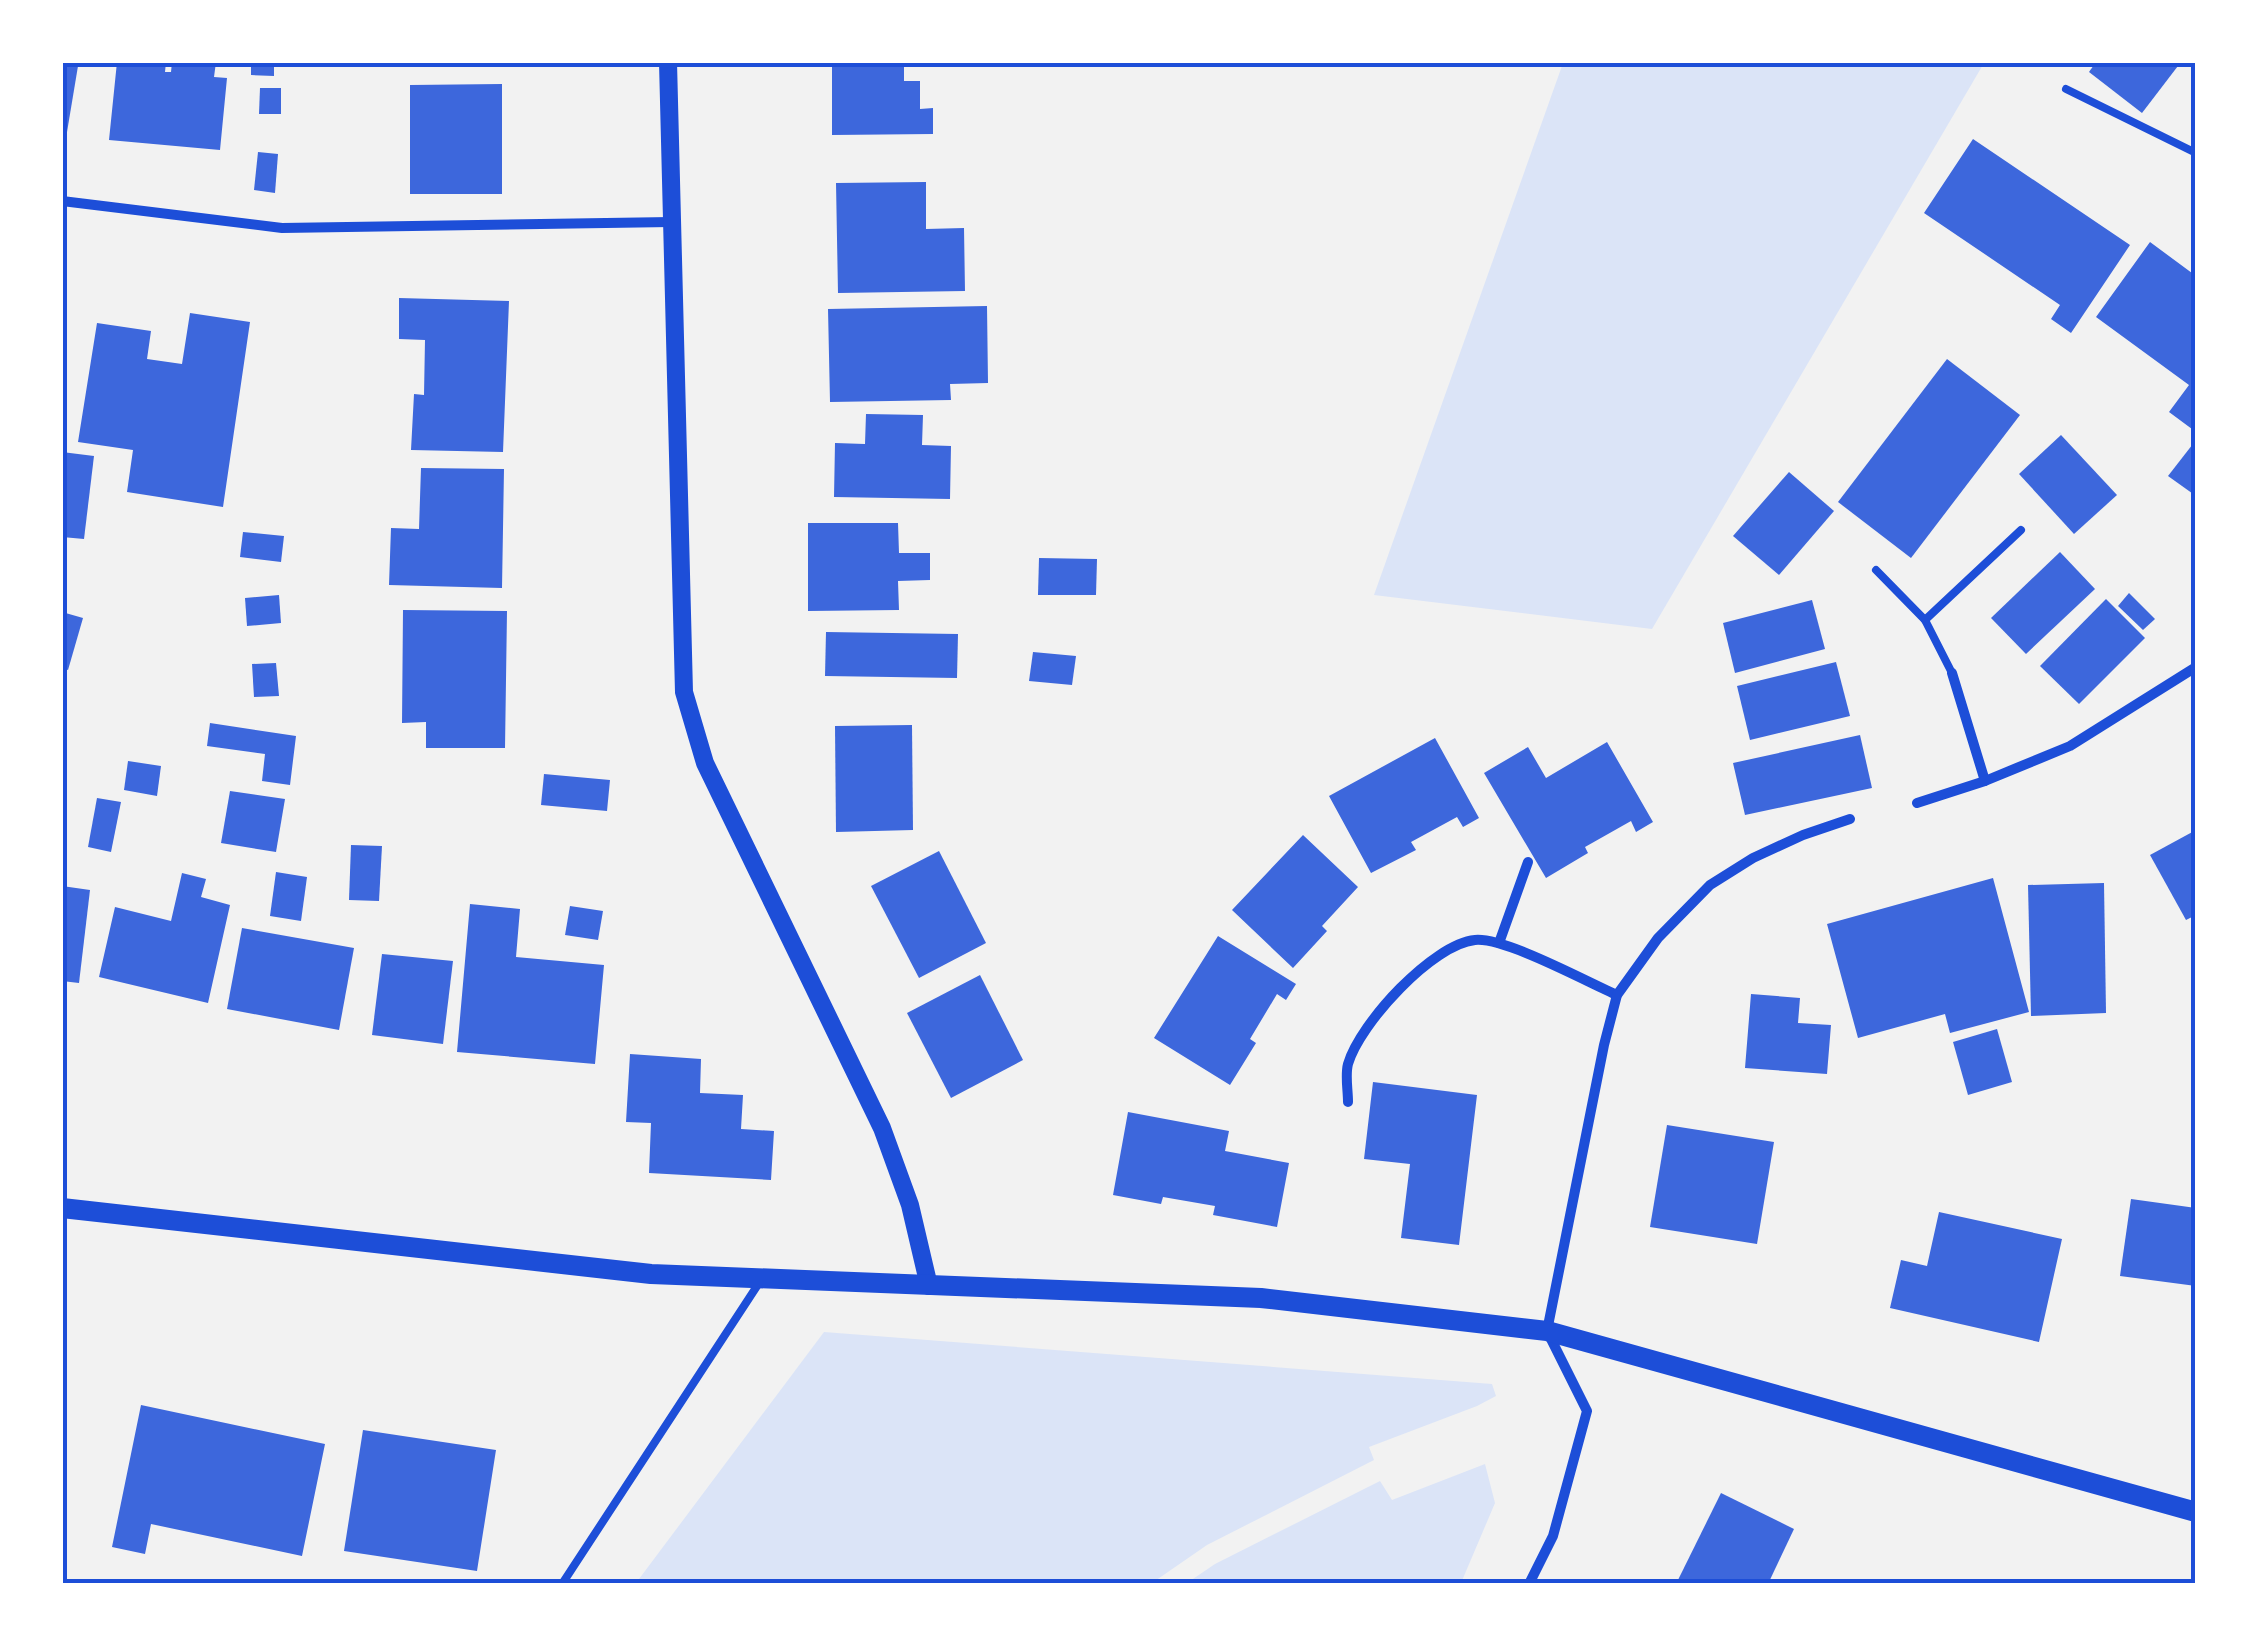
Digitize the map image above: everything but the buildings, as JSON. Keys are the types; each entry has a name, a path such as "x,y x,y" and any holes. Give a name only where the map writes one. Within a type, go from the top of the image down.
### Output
{"main road":[{"path":"62,1208 651,1274 1261,1298 1547,1331 2196,1512"}],"street":[{"path":"668,62 684,692 705,763 882,1128 910,1206 928,1286"},
{"path":"62,201 282,228 670,222"},
{"path":"1917,803 1985,782 2070,746 2196,667"},
{"path":"1952,673 1985,782"},
{"path":"1529,1584 1553,1536 1587,1412 1547,1331 1600,1064 1618,995 1658,938 1710,885 1753,858 1850,819"},
{"path":"1500,944 1528,862"},
{"path":"1348,1102 1347,1065 1364,1034 1392,996 1448,946 1478,939 1500,944 1618,995"}],"lane":[{"path":"2066,89 2194,149"},
{"path":"1925,620 2021,530"},
{"path":"1876,570 1925,620 1952,673"},
{"path":"562,1584 761,1279"}],"shaded area":[{"path":"1563,63 1984,63 1652,629 1374,595"},
{"path":"824,1332 1492,1384 1496,1396 1369,1447 1374,1460 1207,1545 1152,1583 636,1583"},
{"path":"1485,1464 1495,1503 1461,1583 1187,1583 1215,1564 1380,1481 1392,1500"}]}
